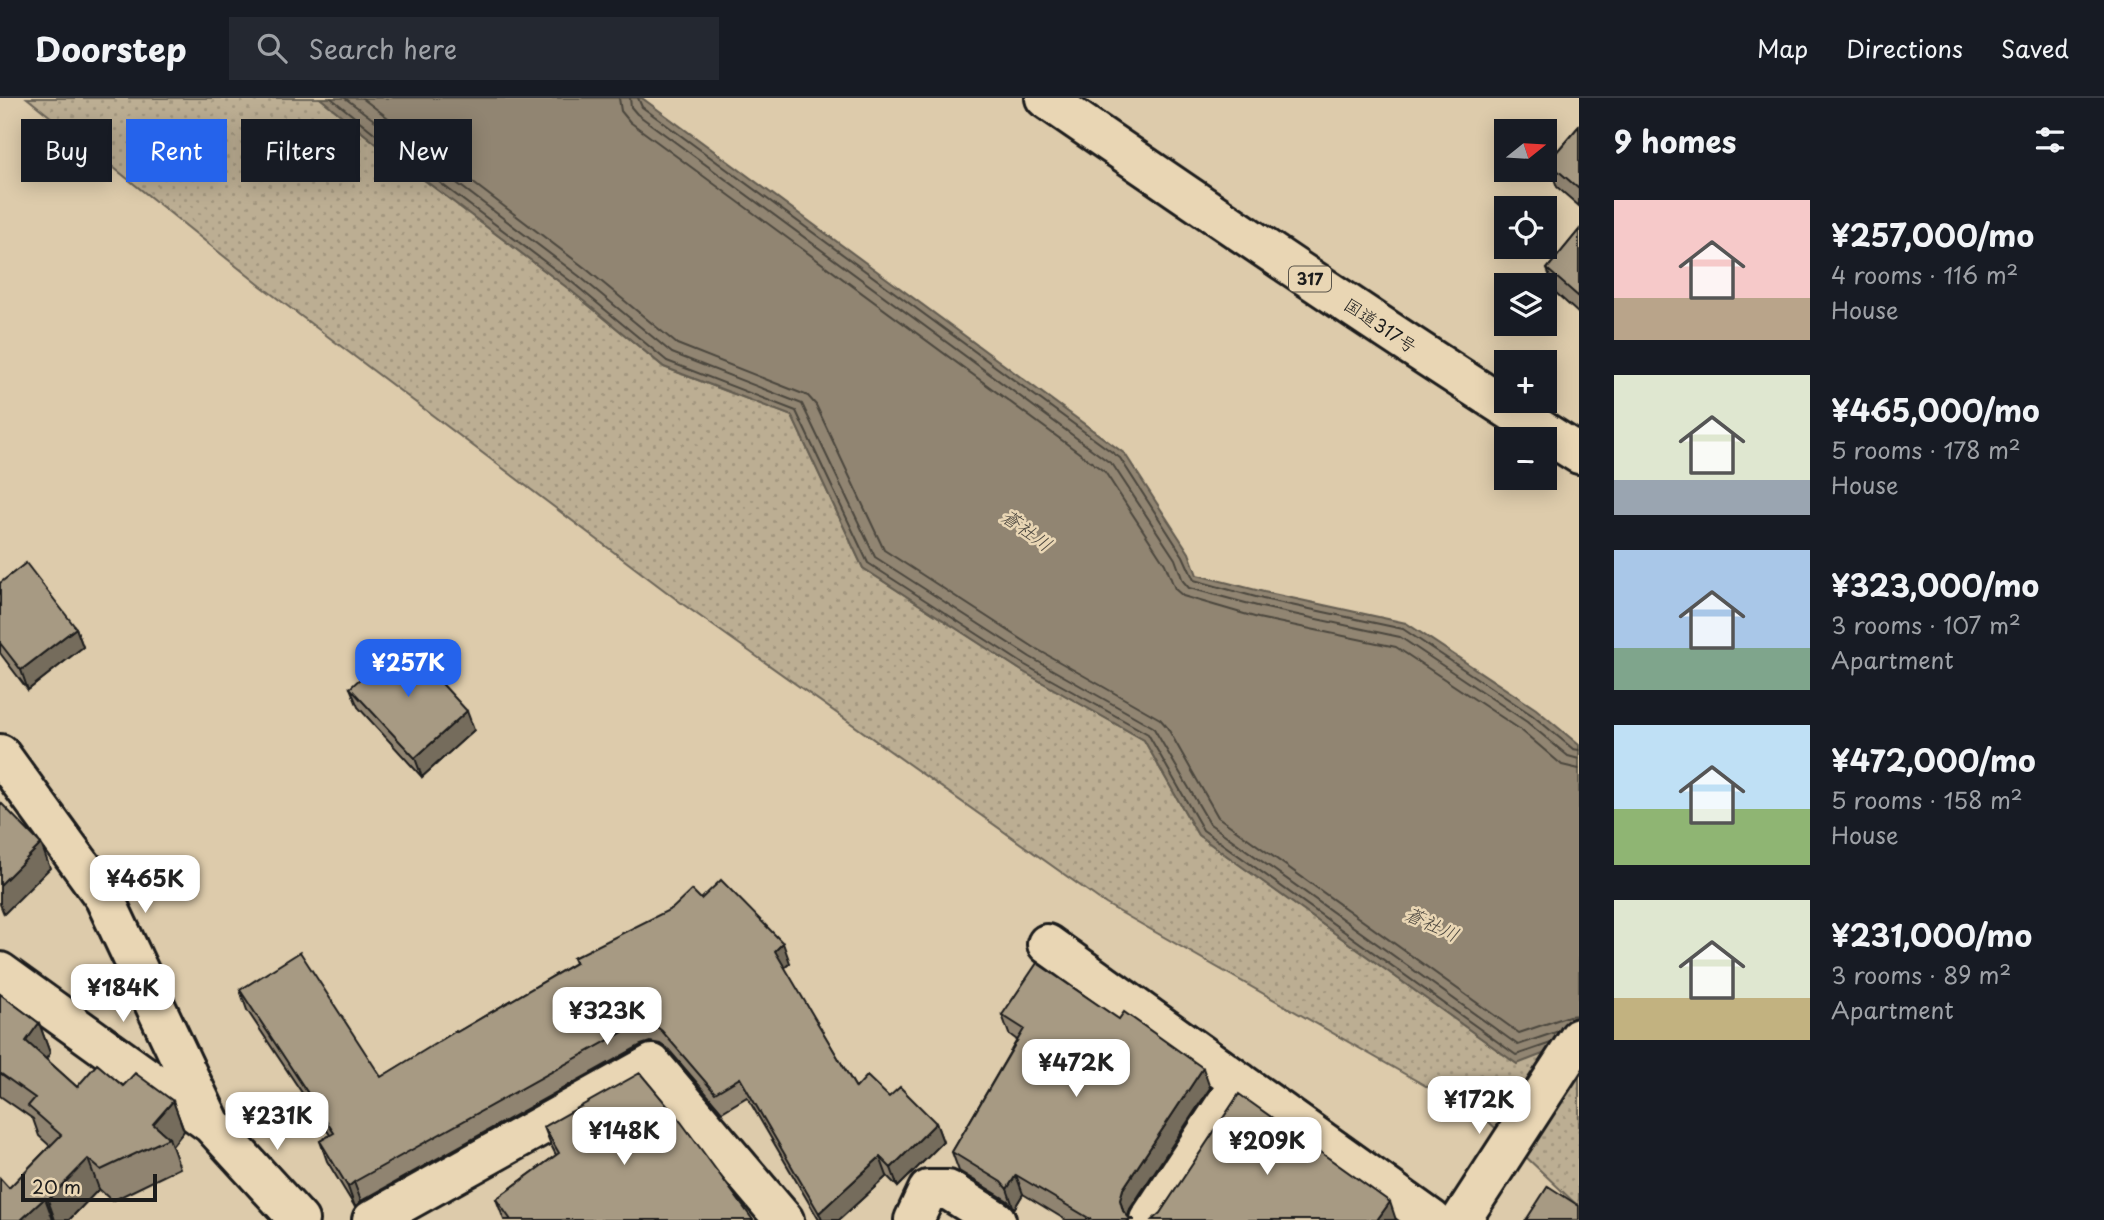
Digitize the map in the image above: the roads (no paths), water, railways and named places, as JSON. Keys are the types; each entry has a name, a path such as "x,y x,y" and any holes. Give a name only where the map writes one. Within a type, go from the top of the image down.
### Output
{"main road":[{"name":"国道317号","path":"1045,98 1279,259 1579,454"},
{"path":"0,754 104,897 211,1124"},
{"path":"1047,944 1432,1220"},
{"path":"0,972 211,1124 299,1220"},
{"path":"1461,1220 1579,1038"},
{"path":"372,1220 652,1064 784,1220"},
{"path":"1149,1220 1240,1082"},
{"path":"914,1220 928,1190 948,1190 996,1220"}],"water":[{"name":"蒼社川","path":"320,98 642,98 1125,454 1189,553 1197,575 1406,623 1536,709 1579,745 1579,1040 1517,1064 1198,835 1144,740 1022,671 863,568 792,416 664,367 569,289 427,182 472,182 472,119 374,119 374,142 360,131 360,119 346,119"}]}
